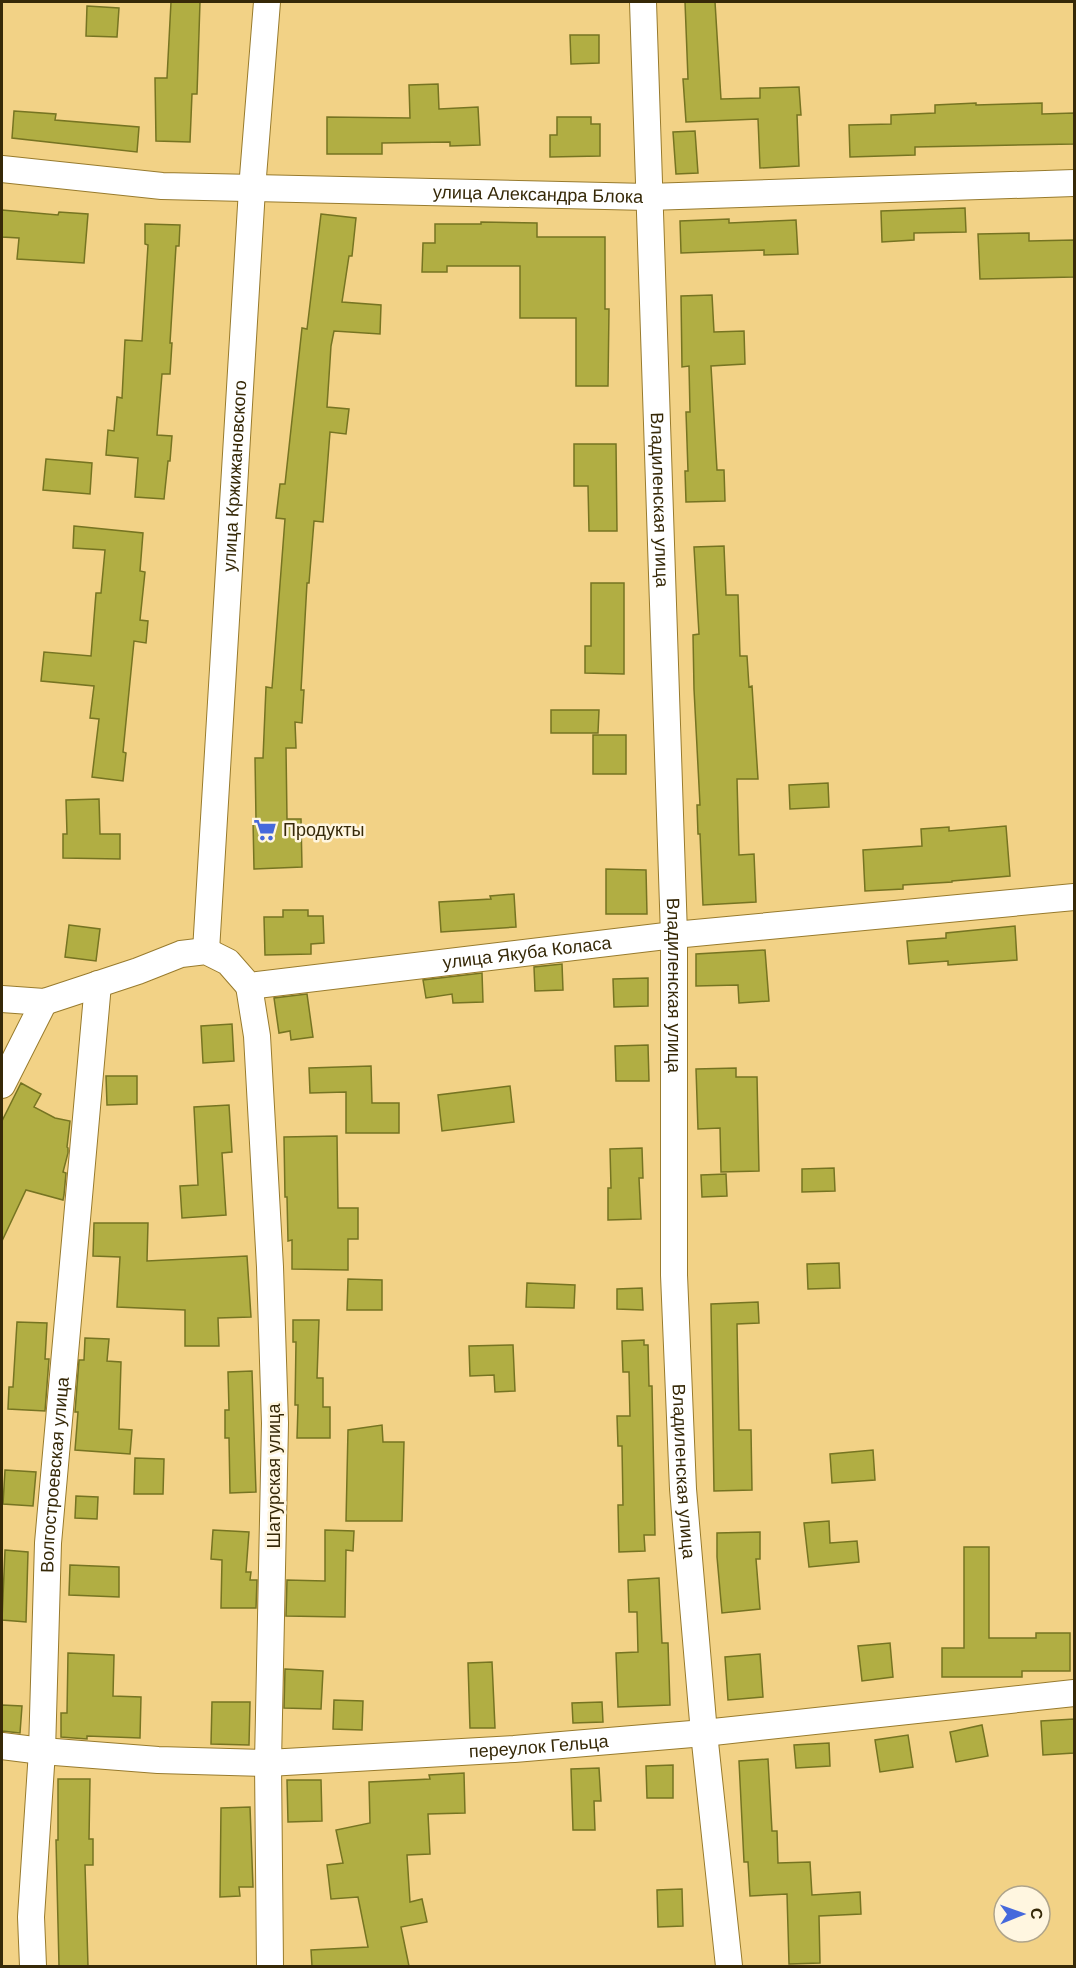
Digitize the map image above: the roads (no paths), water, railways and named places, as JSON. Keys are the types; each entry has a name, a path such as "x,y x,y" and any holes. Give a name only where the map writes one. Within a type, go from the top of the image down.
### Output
{"street":[{"name":"улица Кржижановского","path":"206,951 252,189 267,2"},
{"name":"Владиленская улица","path":"643,2 674,935 674,1287 683,1489 704,1733 729,1966"},
{"name":"улица Александра Блока","path":"2,169 162,186 648,197 1074,183"},
{"name":"улица Якуба Коласа","path":"249,986 674,935 1074,897"},
{"path":"2,999 44,1002 181,954 206,951 228,962 249,986"},
{"name":"Волгостроевская улица","path":"33,1966 31,1917 42,1751 48,1543 98,984"},
{"name":"Шатурская улица","path":"249,986 257,1036 270,1267 275,1423 268,1763 270,1966"},
{"path":"2,1085 44,1002"},
{"name":"переулок Гельца","path":"2,1746 158,1760 268,1763 514,1749 704,1733 1074,1693"}],"place":[{"name":"Продукты","path":"265,830"}]}
